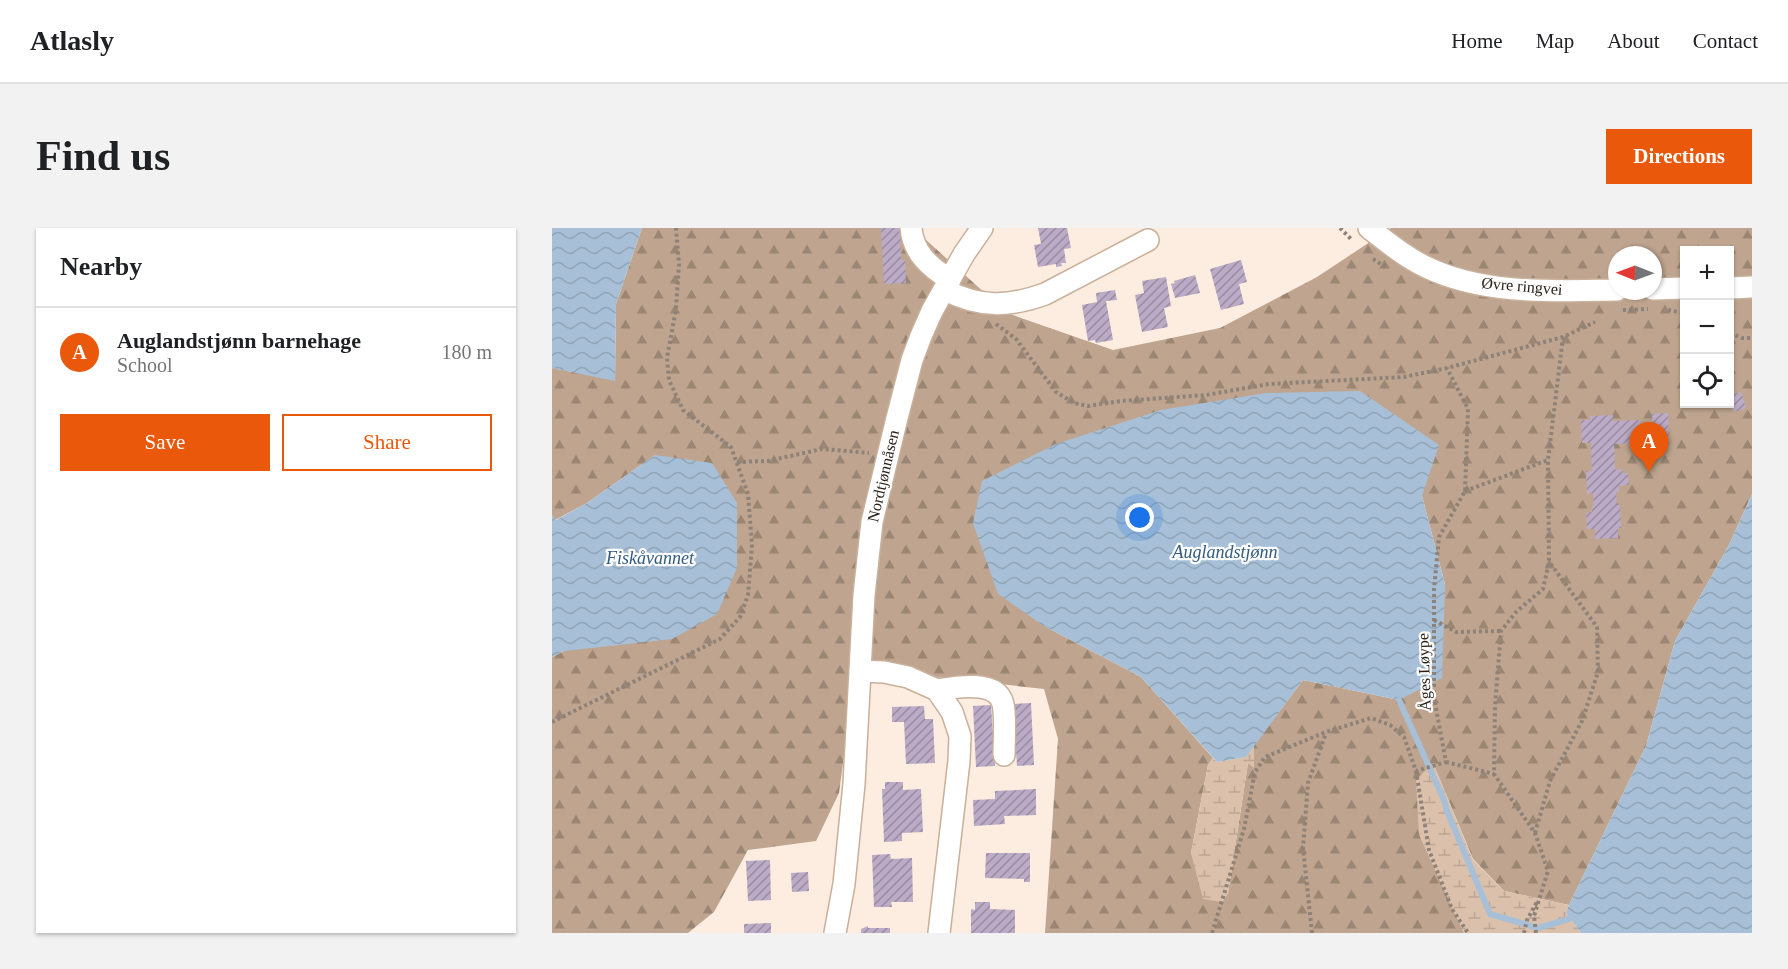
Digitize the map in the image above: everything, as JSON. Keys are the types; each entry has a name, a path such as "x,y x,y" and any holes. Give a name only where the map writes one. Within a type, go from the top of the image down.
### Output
{"street":[{"path":"911,228 912,238 927,264 947,285 988,304 1009,304 1045,294 1148,240"},
{"name":"Nordtjønnåsen","path":"835,933 844,884 854,784 864,595 872,522 912,360 932,311 982,228"},
{"name":"Øvre ringvei","path":"1369,228 1426,267 1475,283 1537,290 1608,290"},
{"path":"1734,288 1752,287"},
{"path":"1662,289 1680,288"},
{"path":"860,671 884,672 908,677 937,690 952,712 960,736 939,933"},
{"path":"937,690 955,687 988,687 998,694 1003,703 1004,755"}],"path":[{"path":"552,722 720,639 740,617 748,595 752,545 748,494 737,462 731,447 683,410 669,380 667,358 676,309 679,264 676,228"},
{"path":"988,304 992,321 1016,339 1056,392 1074,403 1088,406 1121,401 1206,395 1269,384 1404,377 1563,337 1594,322"},
{"path":"1734,335 1742,338 1752,338"},
{"path":"1536,933 1534,916 1548,871 1535,833 1494,774 1496,706 1501,631 1516,612 1543,589 1549,562 1548,460 1563,337"},
{"name":"Åges Løype","path":"1446,762 1434,698 1434,590 1439,537 1465,491 1468,409 1447,368"},
{"path":"737,462 768,461 822,449 888,456"},
{"path":"1465,491 1548,460"},
{"path":"1535,833 1550,781 1582,721 1598,672 1597,627 1549,562"},
{"path":"1434,620 1456,632 1501,631"},
{"path":"1212,933 1244,829 1255,772 1265,757 1326,732 1371,718 1390,725 1404,737 1416,771 1429,850 1452,909 1468,933"},
{"path":"1312,933 1304,848 1305,826 1308,783 1326,732"},
{"path":"1416,771 1446,762 1494,774"},
{"path":"1524,933 1527,920 1541,897"}],"green space":[{"path":"642,228 920,228 925,239 1007,313 1113,350 1220,328 1317,277 1391,228 1752,228 1752,494 1729,545 1675,641 1646,746 1569,905 1504,891 1473,859 1433,763 1419,834 1464,933 1045,933 1058,739 1044,689 936,677 854,682 839,793 816,841 748,850 714,912 688,933 552,933 552,657 564,651 655,455 587,503 555,520 552,515 552,368 615,380 616,304","holes":["1422,496 1445,584 1399,700 1303,680 1254,745 1254,767 1248,763 1228,893 1222,902 1191,853 1208,765 1213,758 1141,677 1044,626"]},
{"path":"1254,745 1254,768 1248,763 1228,893 1222,902 1203,899 1191,853 1208,765 1213,758 1217,762 1245,757"},
{"path":"1433,763 1473,860 1504,891 1569,905 1566,913 1581,933 1464,933 1419,834 1416,780"}],"water":[{"path":"552,228 642,228 616,304 615,381 552,368"},
{"name":"Auglandstjønn","path":"1360,391 1439,445 1422,496 1445,584 1442,678 1399,700 1303,680 1246,757 1217,762 1141,677 1044,626 998,594 973,523 982,481 1056,444 1161,410 1266,393"},
{"name":"Fiskåvannet","path":"655,455 712,463 737,503 737,568 717,614 672,639 564,651 552,657 552,515 556,520 587,503"},
{"path":"1752,494 1752,933 1581,933 1566,913 1569,905 1646,746 1675,641 1729,545"}],"building":[{"path":"881,228 900,228 901,260 905,260 906,283 884,284"},
{"path":"1038,228 1067,228 1071,248 1064,249 1066,263 1061,263 1062,266 1056,267 1056,264 1038,267 1034,245 1041,244"},
{"path":"1241,260 1247,282 1239,284 1244,304 1221,310 1210,269"},
{"path":"1195,275 1200,293 1175,298 1171,284"},
{"path":"1166,277 1171,306 1164,308 1168,327 1142,332 1135,295 1144,293 1142,281"},
{"path":"1115,290 1117,300 1106,301 1113,340 1096,343 1095,340 1088,341 1082,305 1097,302 1096,293"},
{"path":"1741,392 1746,408 1734,412 1734,394"},
{"path":"1668,413 1669,446 1654,446 1654,442 1651,442 1651,447 1645,447 1645,443 1614,444 1615,470 1622,469 1623,473 1628,473 1629,485 1619,486 1619,492 1616,492 1617,505 1620,505 1621,528 1618,528 1618,538 1595,539 1595,529 1587,529 1586,513 1592,512 1592,506 1594,506 1593,493 1587,494 1586,471 1592,471 1591,443 1582,443 1581,420 1590,420 1590,416 1613,415 1613,421 1640,420 1640,431 1653,430 1652,414"},
{"path":"1031,703 1034,765 1017,766 1013,704"},
{"path":"991,705 995,766 976,767 973,706"},
{"path":"924,706 925,719 933,719 935,763 906,764 904,722 892,722 892,707"},
{"path":"885,782 903,782 903,790 921,789 923,832 902,833 902,841 884,842 882,789 885,789"},
{"path":"1036,789 1036,815 1004,816 1005,824 974,826 973,800 995,799 995,791"},
{"path":"986,853 1030,853 1030,882 1024,882 1024,879 985,878"},
{"path":"890,854 891,859 912,858 913,902 891,902 892,907 874,907 872,855"},
{"path":"770,860 771,900 748,901 746,861"},
{"path":"808,872 809,891 792,892 791,873"},
{"path":"975,902 990,902 990,909 1015,910 1015,933 971,933 971,909 975,910"},
{"path":"771,923 771,933 744,933 744,924"},
{"path":"868,926 868,928 890,928 890,933 861,933 861,929"}],"waterway":[{"path":"1399,700 1444,800 1490,914 1538,928 1569,919"}],"place":[{"name":"Auglandstjønn barnehage","path":"1649,472"}]}
